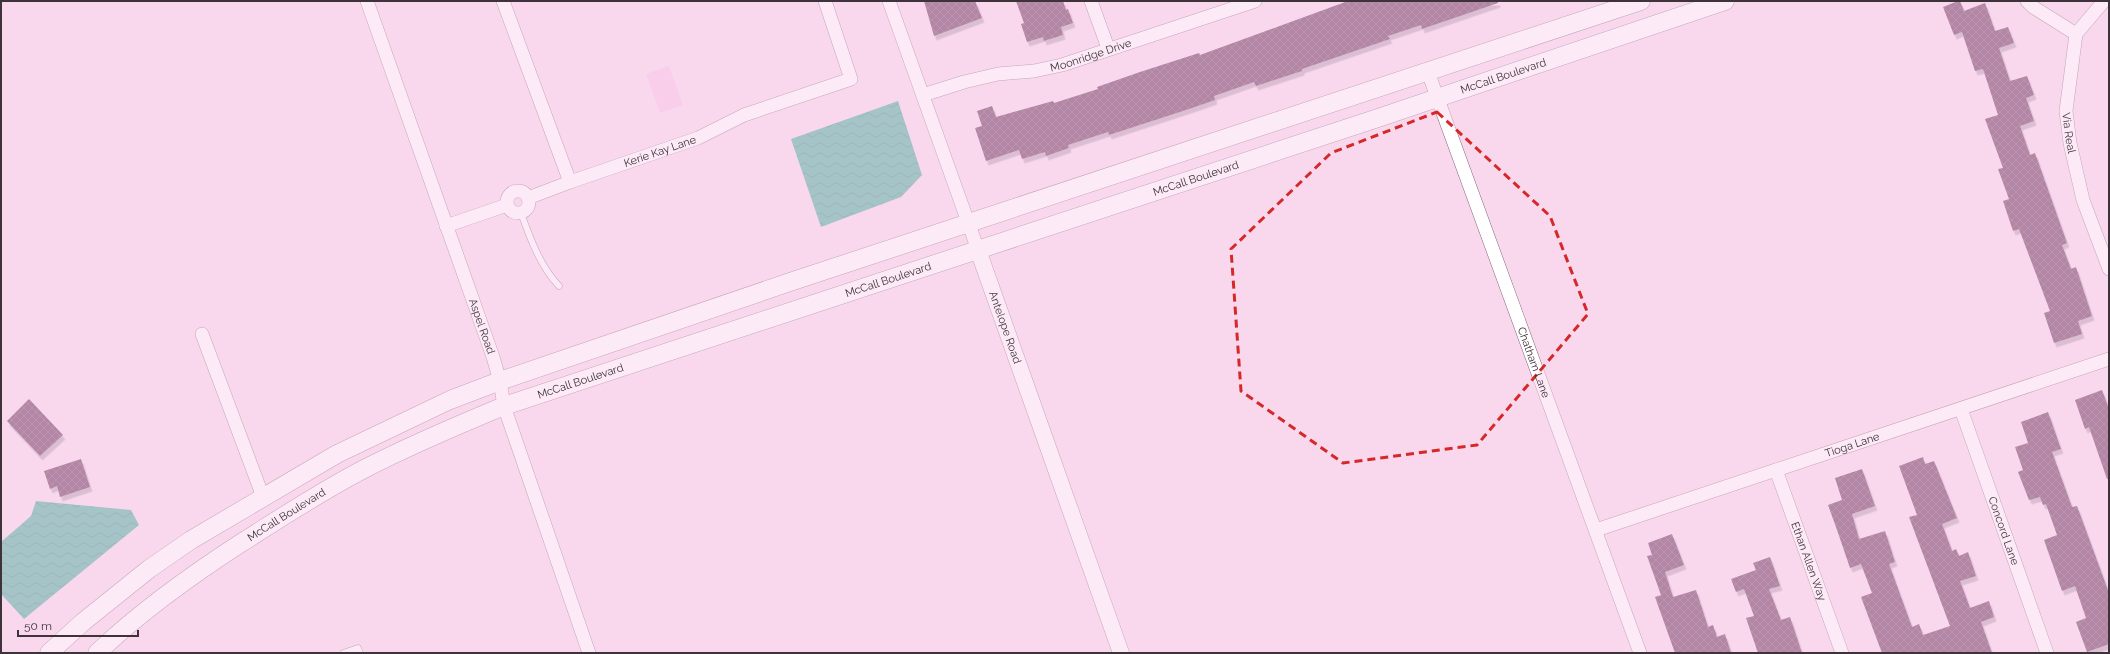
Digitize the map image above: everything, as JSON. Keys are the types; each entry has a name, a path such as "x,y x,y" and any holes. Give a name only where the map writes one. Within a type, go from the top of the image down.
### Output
{"main road":[{"path":"49,653 83,622 149,569 190,540 344,451 450,400 500,381 969,222 1641,1"},
{"name":"McCall Boulevard","path":"97,653 154,604 202,568 293,509 365,469 463,423 504,406 1438,98 1725,1"}],"street":[{"name":"Aspel Road","path":"367,1 500,381 504,406 589,653"},
{"name":"Kerie Kay Lane","path":"570,182 698,138 744,115 851,80 825,1"},
{"name":"Antelope Road","path":"889,1 969,222 1121,653"},
{"path":"1091,1 1108,48"},
{"name":"Moonridge Drive","path":"923,95 964,82 998,74 1034,72 1062,65 1108,48 1255,1"},
{"path":"2027,1 2033,7 2076,34 2104,1"},
{"path":"504,2 570,182 528,198"},
{"name":"Via Real","path":"2076,34 2066,111 2070,143 2084,200 2109,270"},
{"name":"Chatham Lane","path":"1428,72 1640,653"},
{"path":"514,192 522,192 528,198 528,207 521,213 512,212 507,205 508,196 514,192"},
{"path":"446,226 507,205"},
{"path":"202,334 263,497"},
{"name":"Tioga Lane","path":"1596,530 2109,359"},
{"name":"Concord Lane","path":"1961,408 2046,653"},
{"name":"Ethan Allen Way","path":"1776,470 1842,653"}],"lane":[{"path":"521,213 536,251 550,277 559,286"},
{"path":"343,653 358,648 360,653"}],"highlighted area":[{"path":"1437,112 1550,216 1588,314 1477,445 1343,463 1241,391 1231,249 1331,153"}],"shaded area":[{"path":"669,66 683,105 660,113 646,74"}],"water":[{"path":"898,101 922,175 901,197 821,227 791,139"},
{"path":"36,501 131,510 139,525 24,619 1,594 1,542 31,516"}],"building":[{"path":"924,1 975,1 982,18 934,36"},
{"path":"1016,1 1063,1 1066,10 1068,9 1073,23 1061,27 1063,35 1044,41 1043,37 1027,42 1021,24 1024,23"},
{"path":"1348,1 1498,1 1498,3 1422,29 1421,25 1388,36 1390,39 1302,69 1302,71 1256,86 1254,82 1214,96 1215,100 1109,135 1108,132 1068,145 1069,148 1046,156 1045,152 1022,159 1019,150 986,161 975,128 982,126 977,111 992,106 996,117 1053,101 1054,103 1098,89 1097,87 1140,72 1199,53 1200,55"},
{"path":"1960,1 1964,11 1985,3 1995,31 2008,27 2014,43 1999,48 2010,81 2027,76 2034,95 2026,98 2034,121 2020,126 2030,155 2035,153 2067,243 2062,245 2071,269 2076,267 2092,316 2078,321 2082,334 2054,343 2044,313 2050,311 2019,229 2013,231 2003,201 2009,199 1998,169 2003,168 1985,119 1998,115 1983,69 1975,71 1962,32 1954,35 1943,7"},
{"path":"2102,390 2109,409 2109,478 2107,479 2089,427 2085,429 2075,400"},
{"path":"29,399 63,435 40,456 7,421"},
{"path":"2048,412 2061,449 2052,452 2072,507 2077,506 2109,593 2109,644 2087,652 2076,622 2086,618 2075,586 2062,591 2044,540 2057,535 2046,504 2043,505 2040,497 2029,500 2018,472 2023,470 2015,447 2028,443 2021,422"},
{"path":"1923,457 1925,464 1934,461 1957,518 1942,524 1952,551 1956,549 1959,556 1968,552 1976,576 1960,581 1970,608 1989,601 1994,617 1981,622 1992,653 1882,653 1861,597 1872,593 1861,564 1850,568 1828,505 1842,500 1835,478 1862,469 1875,506 1852,514 1859,539 1885,531 1895,562 1889,564 1912,627 1919,624 1923,635 1950,626 1909,517 1917,515 1899,466"},
{"path":"81,459 90,487 60,497 57,486 50,489 44,471"},
{"path":"1672,534 1684,565 1665,572 1673,597 1696,590 1708,627 1713,625 1717,637 1725,634 1731,653 1675,653 1655,597 1661,595 1647,556 1652,555 1648,543"},
{"path":"1770,557 1780,586 1769,589 1781,620 1790,617 1802,653 1758,653 1746,618 1754,616 1744,589 1736,592 1731,579 1756,570 1753,563"}]}
